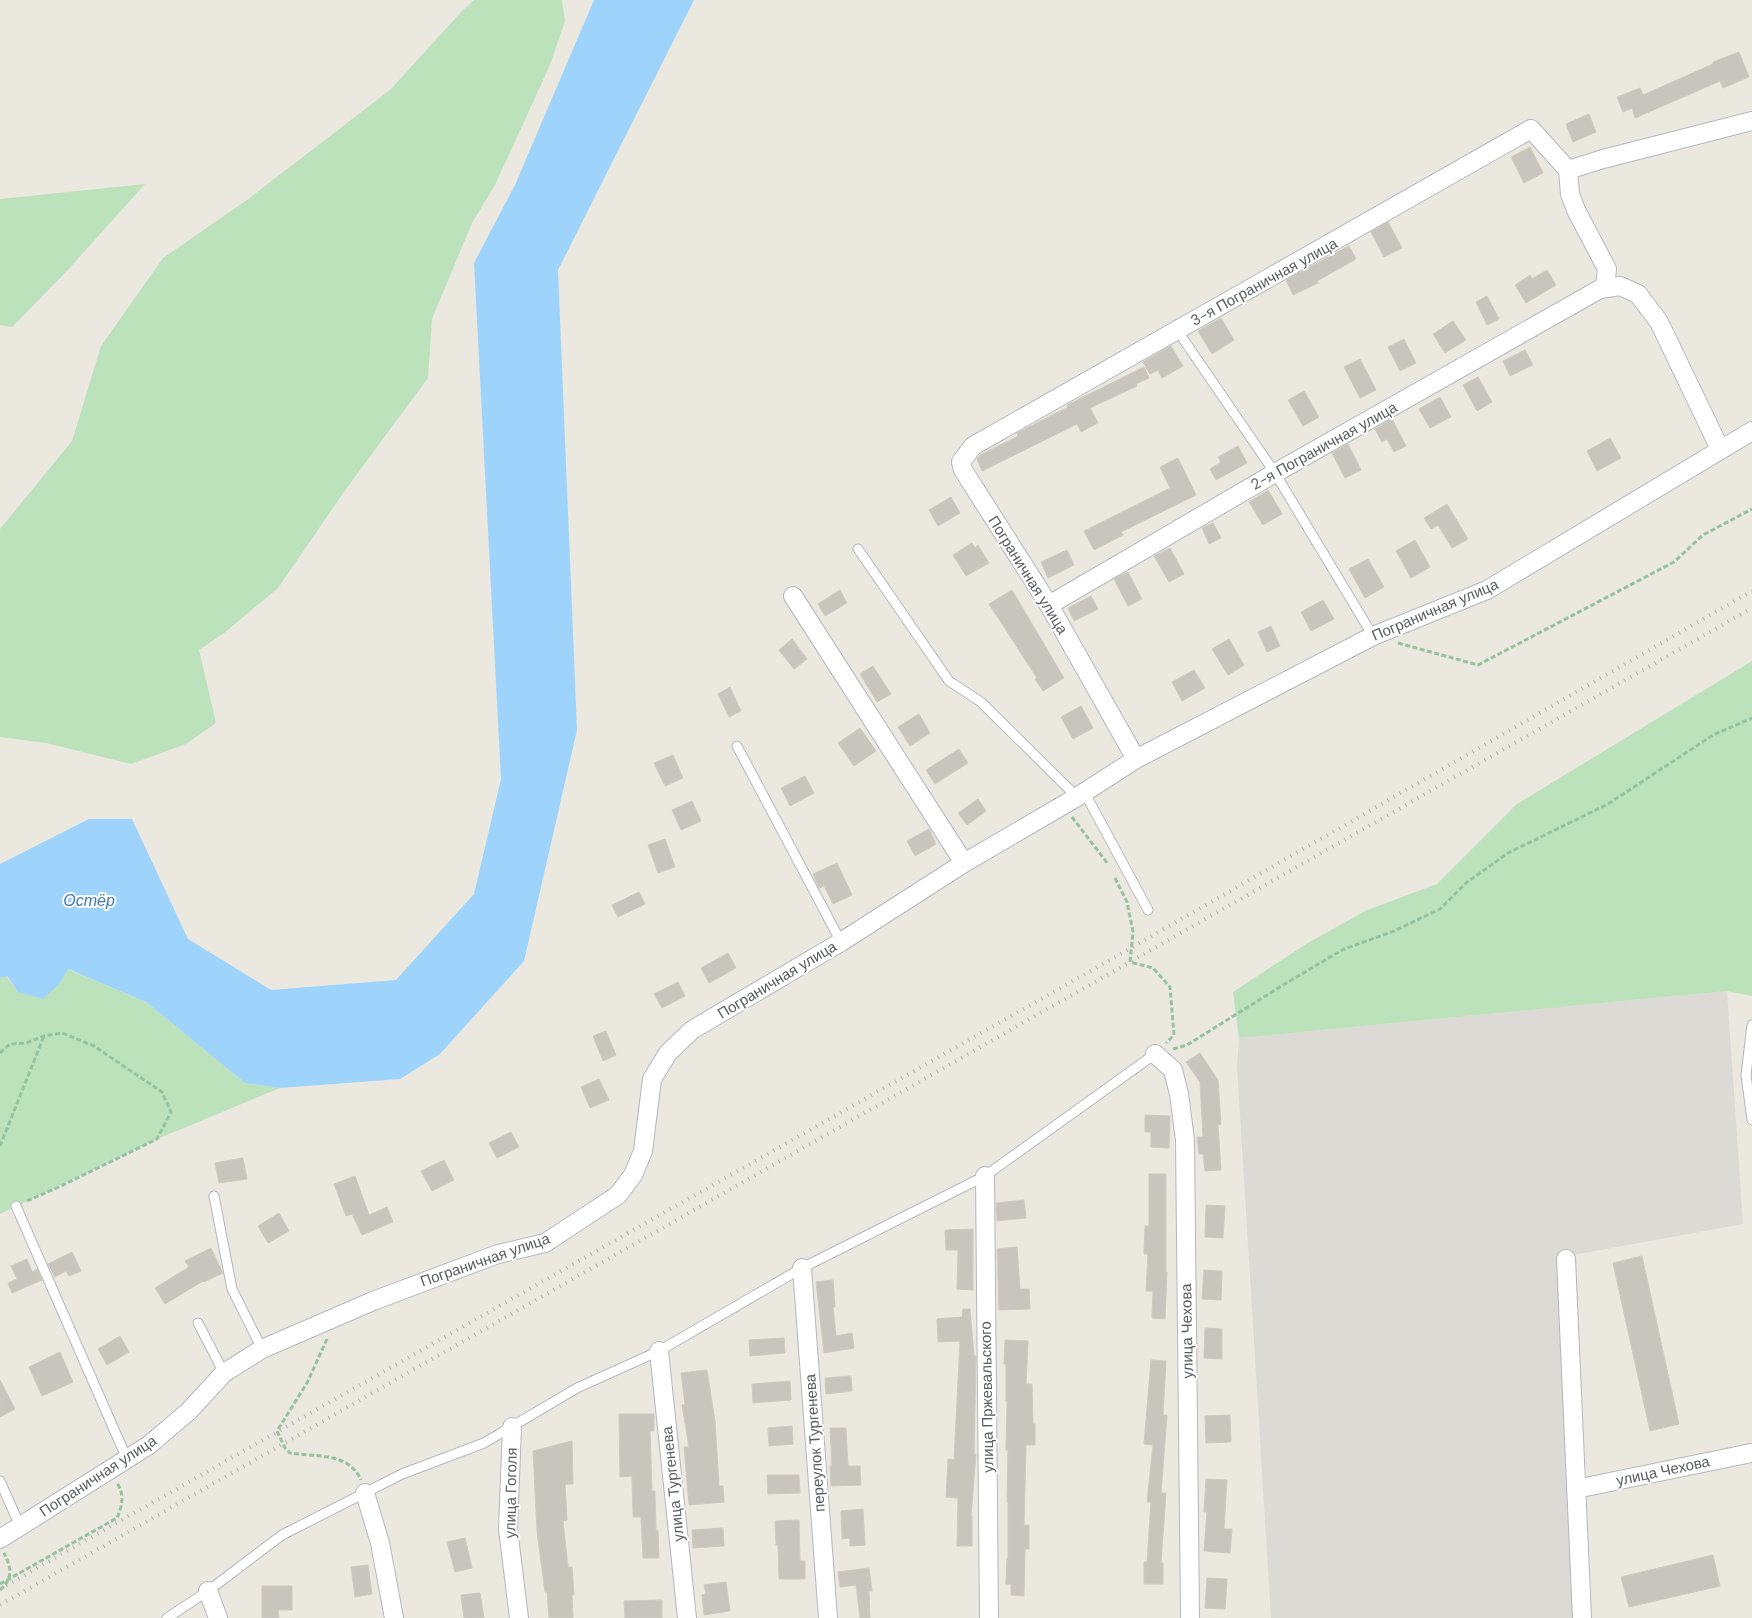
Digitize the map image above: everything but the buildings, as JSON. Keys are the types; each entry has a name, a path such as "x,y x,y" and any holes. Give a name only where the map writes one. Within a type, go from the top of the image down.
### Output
{"street":[{"path":"1600,289 1605,286 1607,269 1576,210 1570,194 1568,170 1603,159 1752,121"},
{"name":"3-я Пограничная улица","path":"963,470 960,462 973,446 1531,129 1568,170"},
{"name":"2-я Пограничная улица","path":"1049,605 1275,473 1600,289 1620,286 1638,294 1659,322 1720,449"},
{"name":"Пограничная улица","path":"2,1545 20,1526 149,1445 189,1411 224,1373 262,1349 334,1317 498,1254 545,1243 618,1195 633,1175 644,1151 652,1079 668,1053 692,1030 841,942 964,863 1070,801 1136,759 1373,636 1487,590 1752,431"},
{"name":"Пограничная улица","path":"963,470 1049,605 1136,759"},
{"path":"793,596 964,863"},
{"name":"улица Чехова","path":"1155,1054 1173,1070 1179,1094 1185,1140 1190,1618"},
{"name":"улица Пржевальского","path":"985,1176 989,1618"},
{"path":"1566,1259 1582,1618"},
{"name":"переулок Тургенева","path":"802,1268 828,1618"},
{"name":"улица Тургенева","path":"659,1350 686,1618"},
{"name":"улица Гоголя","path":"512,1427 508,1529 519,1618"},
{"name":"улица Чехова","path":"1576,1488 1751,1453"},
{"path":"365,1493 380,1543 394,1618"},
{"path":"208,1591 218,1618"}],"lane":[{"path":"1177,330 1275,473 1373,636"},
{"path":"858,549 949,681 980,702 1070,801 1087,797 1148,910"},
{"path":"737,746 841,942"},
{"path":"1752,1025 1746,1075 1752,1120"},
{"path":"166,1618 208,1591 282,1535 402,1474 484,1442 577,1388 659,1350 802,1268 985,1176 1155,1054"},
{"path":"214,1196 232,1289 262,1349"},
{"path":"16,1206 127,1459"},
{"path":"198,1323 224,1373"},
{"path":"0,1481 20,1526"}],"path":[{"path":"1373,636 1478,665 1674,562 1703,535 1752,508"},
{"path":"1155,1054 1187,1046 1342,950 1394,931 1440,909 1466,883 1508,853 1608,804 1713,736 1752,718"},
{"path":"1070,801 1109,866"},
{"path":"1112,873 1126,902 1132,932 1130,962 1153,968 1170,987 1174,1034 1155,1054"},
{"path":"0,1053 10,1044 26,1043 44,1036 62,1033 94,1046 162,1092 171,1112 157,1139 16,1206"},
{"path":"0,1146 44,1036"},
{"path":"334,1317 325,1346 307,1383 277,1432 285,1448 290,1452 341,1459 351,1465 360,1477 365,1493"},
{"path":"0,1584 117,1518 122,1506 121,1490 115,1480 106,1472"},
{"path":"0,1590 9,1579 10,1565 2,1545"}],"shaded area":[{"path":"1727,991 1743,1224 1573,1255 1582,1618 1271,1618 1237,1066 1239,1038"}],"green space":[{"path":"474,0 562,0 565,21 550,65 495,185 472,223 432,319 428,378 346,489 278,588 224,633 199,650 216,723 186,744 131,764 46,743 0,737 0,529 72,441 101,346 163,258 247,200 390,90"},
{"path":"145,184 65,273 12,327 0,325 0,199"},
{"path":"1752,661 1752,996 1727,991 1239,1038 1233,992 1306,944 1367,910 1437,884 1517,804"},
{"path":"67,969 146,1002 245,1083 280,1088 157,1139 0,1214 0,978 6,976 18,992 60,983"}],"water":[{"name":"Остёр","path":"594,0 694,0 558,270 577,730 524,961 440,1054 400,1079 280,1088 245,1083 146,1002 68,969 60,983 43,999 18,992 7,976 0,978 0,864 89,819 132,819 188,939 271,990 396,980 474,894 501,779 474,263 515,185"}],"railway":[{"path":"0,1589 1131,948 1752,591"},
{"path":"0,1605 1752,608"}]}
